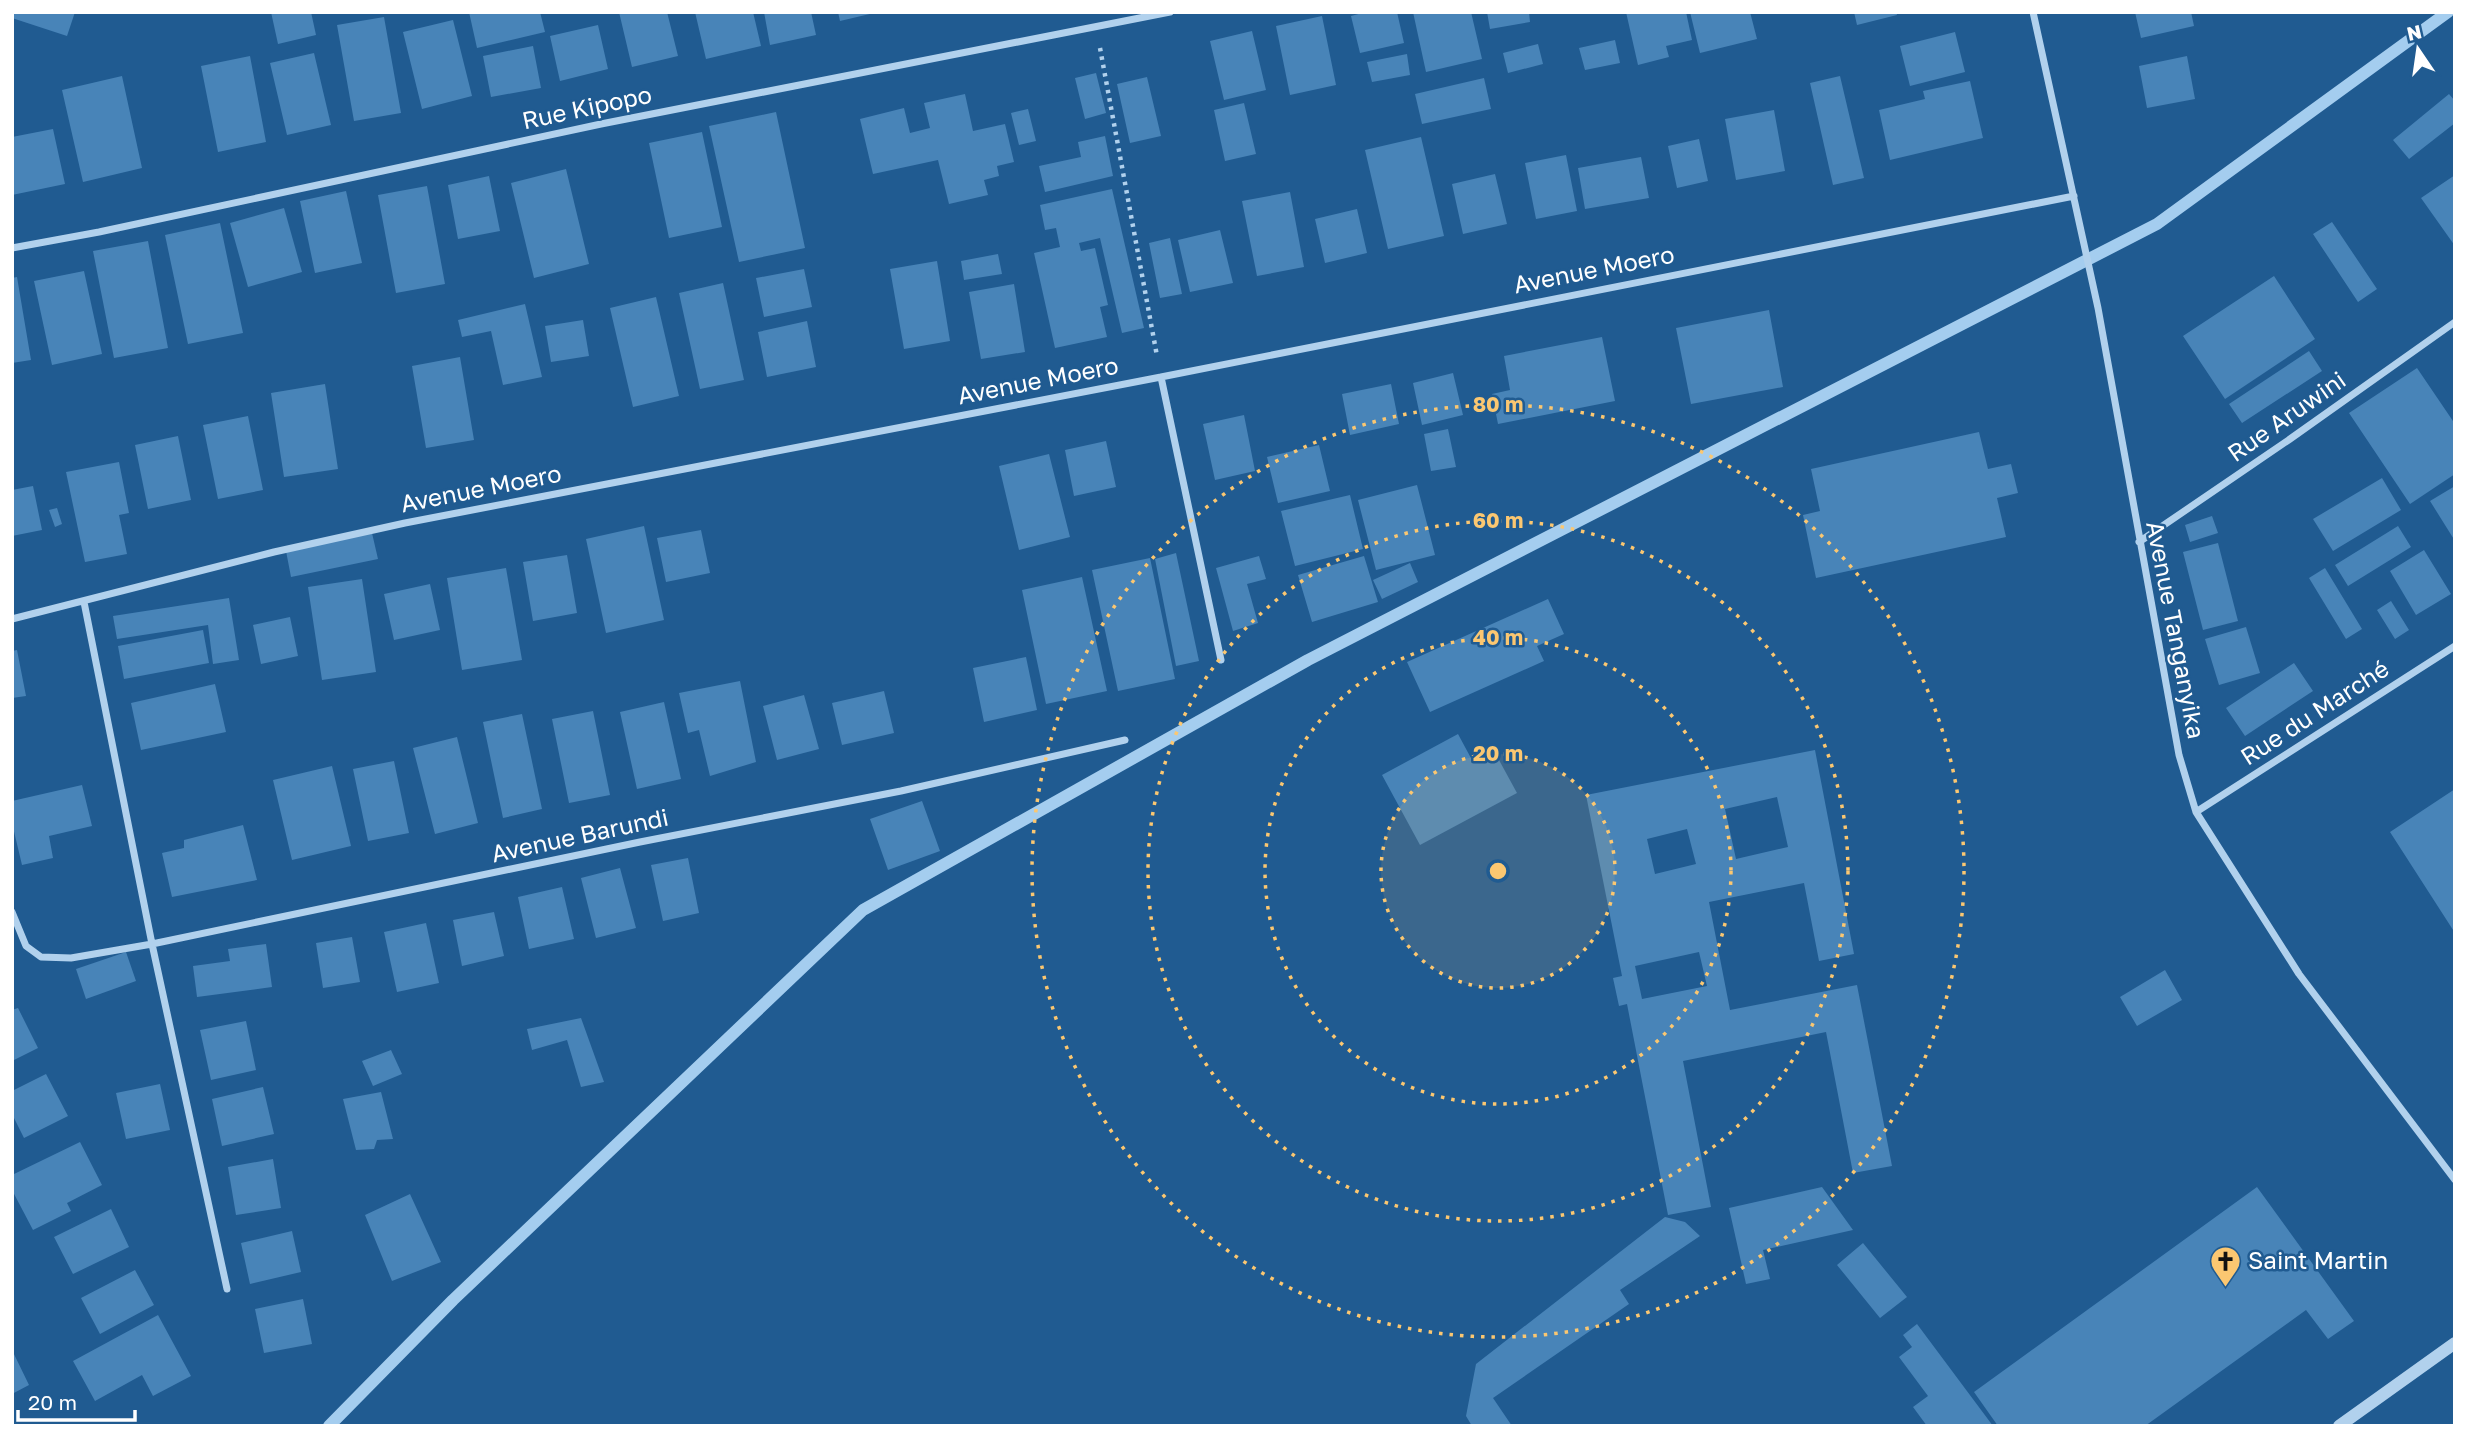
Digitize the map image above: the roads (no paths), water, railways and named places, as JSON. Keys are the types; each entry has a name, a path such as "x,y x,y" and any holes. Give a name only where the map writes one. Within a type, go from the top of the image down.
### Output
{"street":[{"name":"Rue Kipopo","path":"12,248 113,229 601,124 1170,12"},
{"name":"Avenue Tanganyika","path":"2033,12 2098,308 2179,755 2196,812 2299,975 2455,1180"},
{"name":"Avenue Moero","path":"12,619 274,552 405,523 2074,196"},
{"name":"Rue Aruwini","path":"2139,542 2455,322"},
{"path":"1161,377 1220,660"},
{"path":"84,602 152,944 227,1289"},
{"name":"Rue du Marché","path":"2196,812 2455,646"},
{"name":"Avenue Barundi","path":"12,912 26,946 41,957 71,958 152,944 640,842 901,791 1125,740"},
{"path":"2339,1426 2455,1343"}],"waterway":[{"path":"329,1426 453,1300 863,910 1308,660 2157,224 2448,12"}],"place":[{"name":"Saint Martin","path":"2225,1288"}]}
